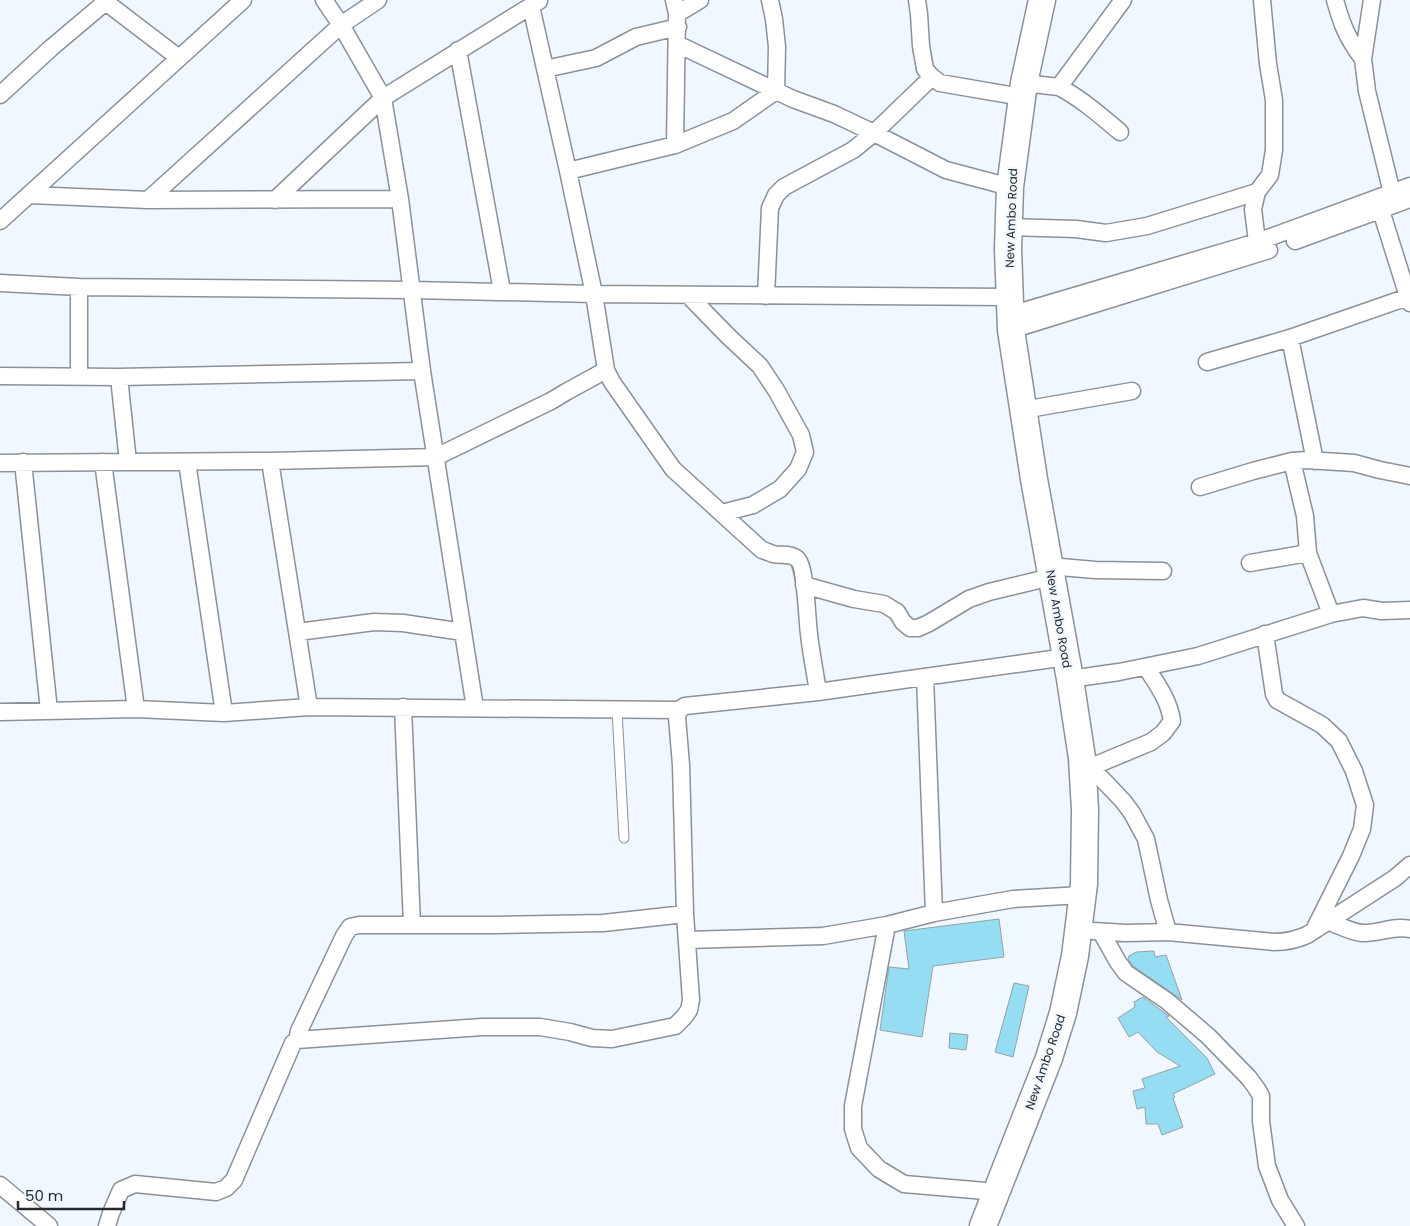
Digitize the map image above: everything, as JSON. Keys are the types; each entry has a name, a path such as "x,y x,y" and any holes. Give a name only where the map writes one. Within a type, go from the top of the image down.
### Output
{"main road":[{"name":"New Ambo Road","path":"983,1226 1049,1058 1065,1004 1075,956 1090,930 1082,895 1084,884 1087,762 1034,479 1011,314 1008,249 1010,187 1023,90 1042,0"}],"street":[{"path":"0,221 243,0"},
{"path":"324,0 341,25 383,98 400,199 422,371 475,708"},
{"path":"148,200 341,25 378,0"},
{"path":"545,70 596,58 700,0"},
{"path":"770,0 777,47 776,91"},
{"path":"917,0 925,69 932,77 940,82 1023,90 1059,88 1086,104 1120,132"},
{"path":"1059,88 1123,0"},
{"path":"1259,248 1253,209 1257,192 1270,175 1274,150 1274,100 1268,64 1262,0"},
{"path":"1335,0 1342,24 1353,46 1363,59"},
{"path":"1207,362 1409,300 1384,224 1383,200 1363,59 1372,0"},
{"path":"0,95 106,1 179,58"},
{"path":"275,200 383,98 536,3 545,70 594,294 606,370 612,382 673,469 762,550 796,557 799,560 818,692"},
{"path":"676,14 676,145"},
{"path":"677,44 793,99 834,114 946,170 1010,187"},
{"path":"458,50 502,292"},
{"path":"766,296 770,208 776,195 784,187 853,150 874,133 932,77"},
{"path":"568,171 676,145 733,121 776,91"},
{"path":"0,283 80,287 766,296 1011,314 1259,248 1383,200 1410,186"},
{"path":"1009,227 1076,229 1106,233 1147,226 1257,192"},
{"path":"30,195 148,200 400,199"},
{"path":"1383,200 1410,199"},
{"path":"79,377 80,287"},
{"path":"688,295 760,366 802,436 804,452 798,469 780,489 753,505 722,513"},
{"path":"1290,338 1315,461"},
{"path":"0,462 187,462 436,457 551,401 606,370"},
{"path":"0,376 120,377 422,371"},
{"path":"120,377 128,462"},
{"path":"1023,410 1132,390"},
{"path":"1200,487 1292,461 1307,460 1354,463 1410,476"},
{"path":"270,461 310,707"},
{"path":"1292,461 1305,516 1308,553 1331,614"},
{"path":"23,462 49,711"},
{"path":"103,462 136,709"},
{"path":"187,462 224,713"},
{"path":"1250,563 1308,553"},
{"path":"804,585 854,599 884,604 897,612 903,622 910,628 918,628 970,599 1050,572 1095,570 1163,571"},
{"path":"0,712 136,709 224,713 310,707 679,710 685,706 818,692 925,677 1068,668 1146,667 1198,656 1331,614 1363,608 1382,611 1410,610"},
{"path":"298,632 374,622 403,622 463,632"},
{"path":"1265,634 1274,694 1277,700 1322,725 1339,741 1354,771 1365,805 1362,829 1321,926"},
{"path":"1146,667 1163,694 1172,721 1163,733 1151,742 1087,762 1123,801 1146,839 1168,932"},
{"path":"925,677 934,913"},
{"path":"403,708 412,925"},
{"path":"296,1040 482,1027 540,1027 592,1038 612,1039 675,1026 689,1010 691,1000 685,914 677,717 679,710"},
{"path":"1090,930 1168,932 1286,942 1298,939 1321,926 1395,878 1410,865"},
{"path":"687,940 823,936 1013,899 1082,895"},
{"path":"107,1226 110,1213 121,1190 135,1184 216,1192 226,1188 234,1180 293,1043 350,927 359,925 603,923 685,914"},
{"path":"887,925 853,1106 853,1129 858,1148 879,1169 904,1184 997,1192"},
{"path":"1321,926 1360,933 1390,928 1410,929"},
{"path":"1090,930 1126,973 1167,1001 1208,1036 1249,1078 1257,1089 1261,1096 1261,1122 1267,1166 1280,1200 1296,1226"},
{"path":"0,1184 49,1226"}],"lane":[{"path":"617,710 624,838"}],"building":[{"path":"999,919 1004,957 933,966 922,1037 880,1030 889,967 909,969 904,931"},
{"path":"1154,951 1155,957 1166,955 1182,1000 1133,966 1128,959 1129,956 1136,952"},
{"path":"1014,983 1029,986 1013,1057 995,1052"},
{"path":"1143,997 1169,1016 1166,1017 1207,1058 1215,1074 1173,1094 1183,1127 1162,1135 1158,1124 1146,1124 1145,1107 1137,1109 1133,1091 1145,1088 1142,1079 1180,1066 1157,1052 1138,1032 1129,1037 1118,1018 1135,1007 1134,1002"},
{"path":"950,1033 968,1035 966,1050 949,1048"}]}
